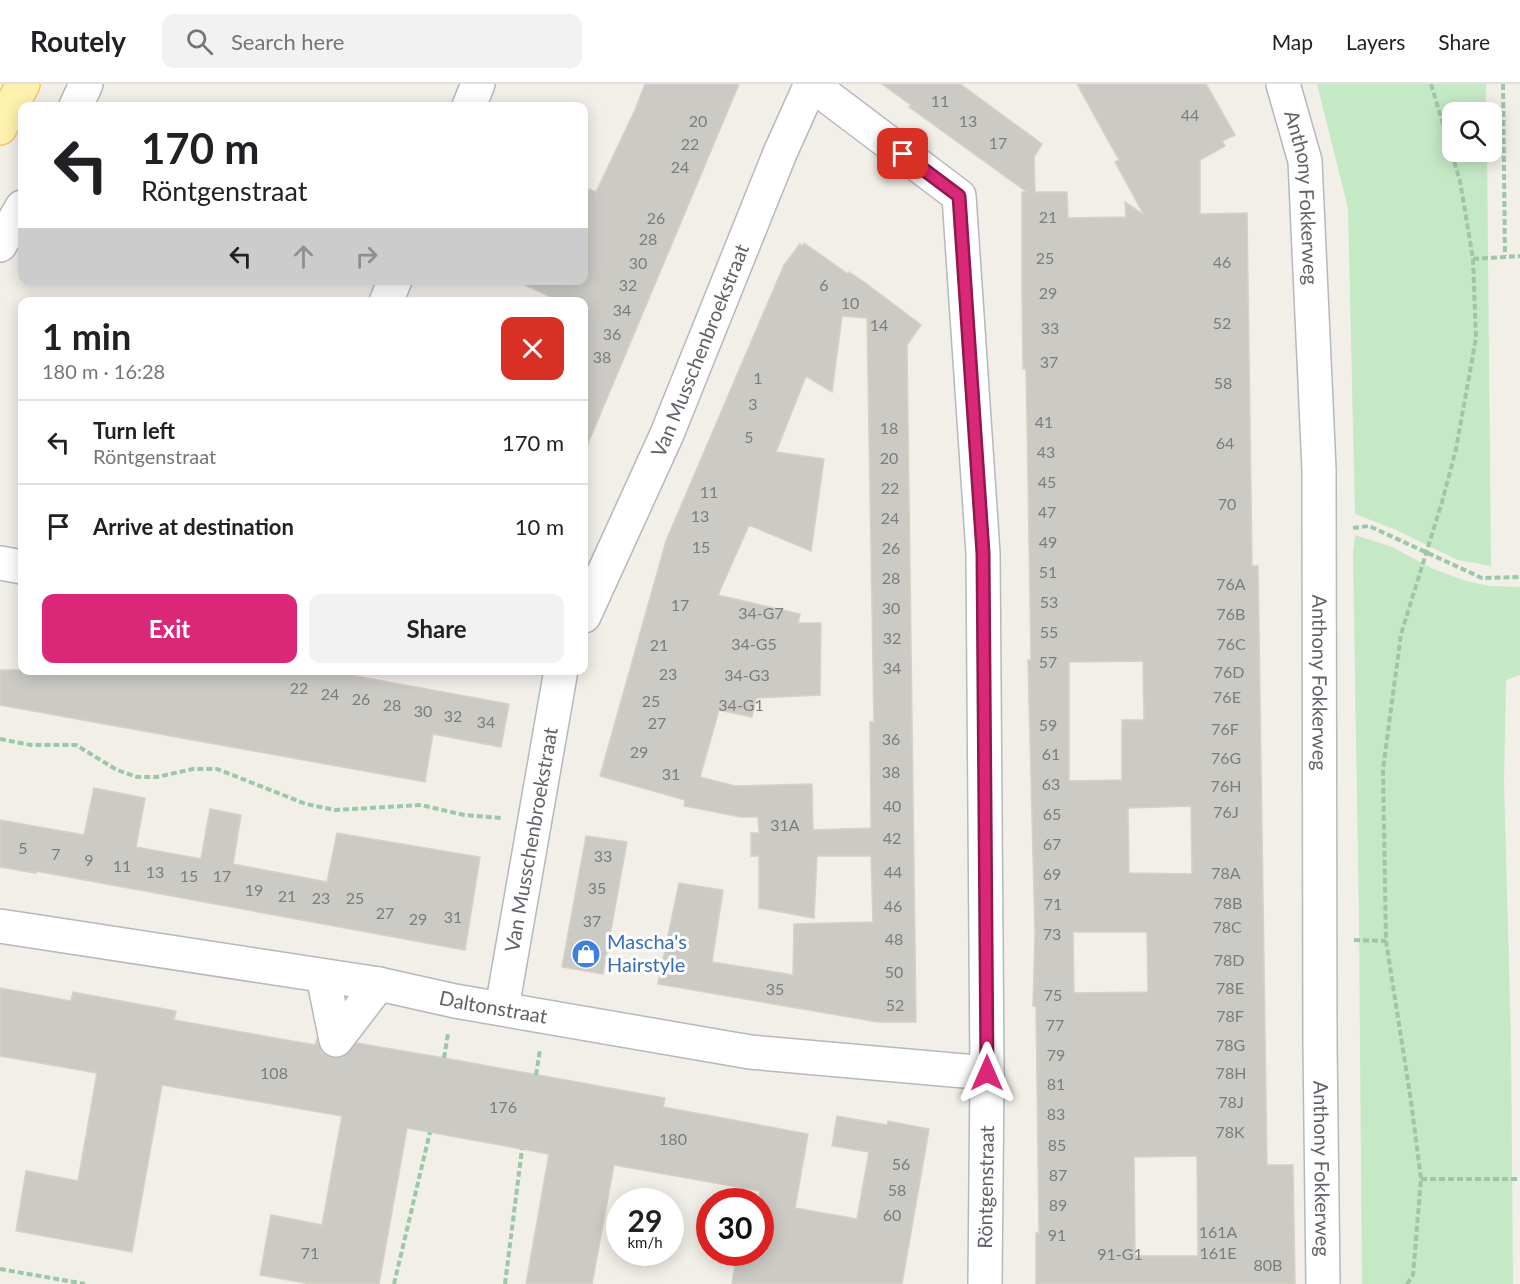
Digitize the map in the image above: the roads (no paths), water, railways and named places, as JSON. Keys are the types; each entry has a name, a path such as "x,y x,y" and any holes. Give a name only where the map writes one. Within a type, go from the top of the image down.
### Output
{"main road":[{"path":"0,128 23,84"}],"street":[{"path":"78,102 86,84"},
{"path":"471,102 478,84"},
{"name":"Van Musschenbroekstraat","path":"588,607 667,434 780,153 811,84"},
{"name":"Röntgenstraat","path":"811,84 959,196 983,553 987,1073 985,1284"},
{"name":"Anthony Fokkerweg","path":"1283,84 1305,160 1319,469 1323,1284"},
{"path":"0,245 18,214"},
{"path":"0,563 18,566"},
{"name":"Van Musschenbroekstraat","path":"502,1008 560,675"},
{"name":"Daltonstraat","path":"0,926 379,984 455,1001 750,1052 987,1073"},
{"path":"324,976 336,1040 379,984"}],"place":[{"name":"Mascha's Hairstyle","path":"586,954"}]}
